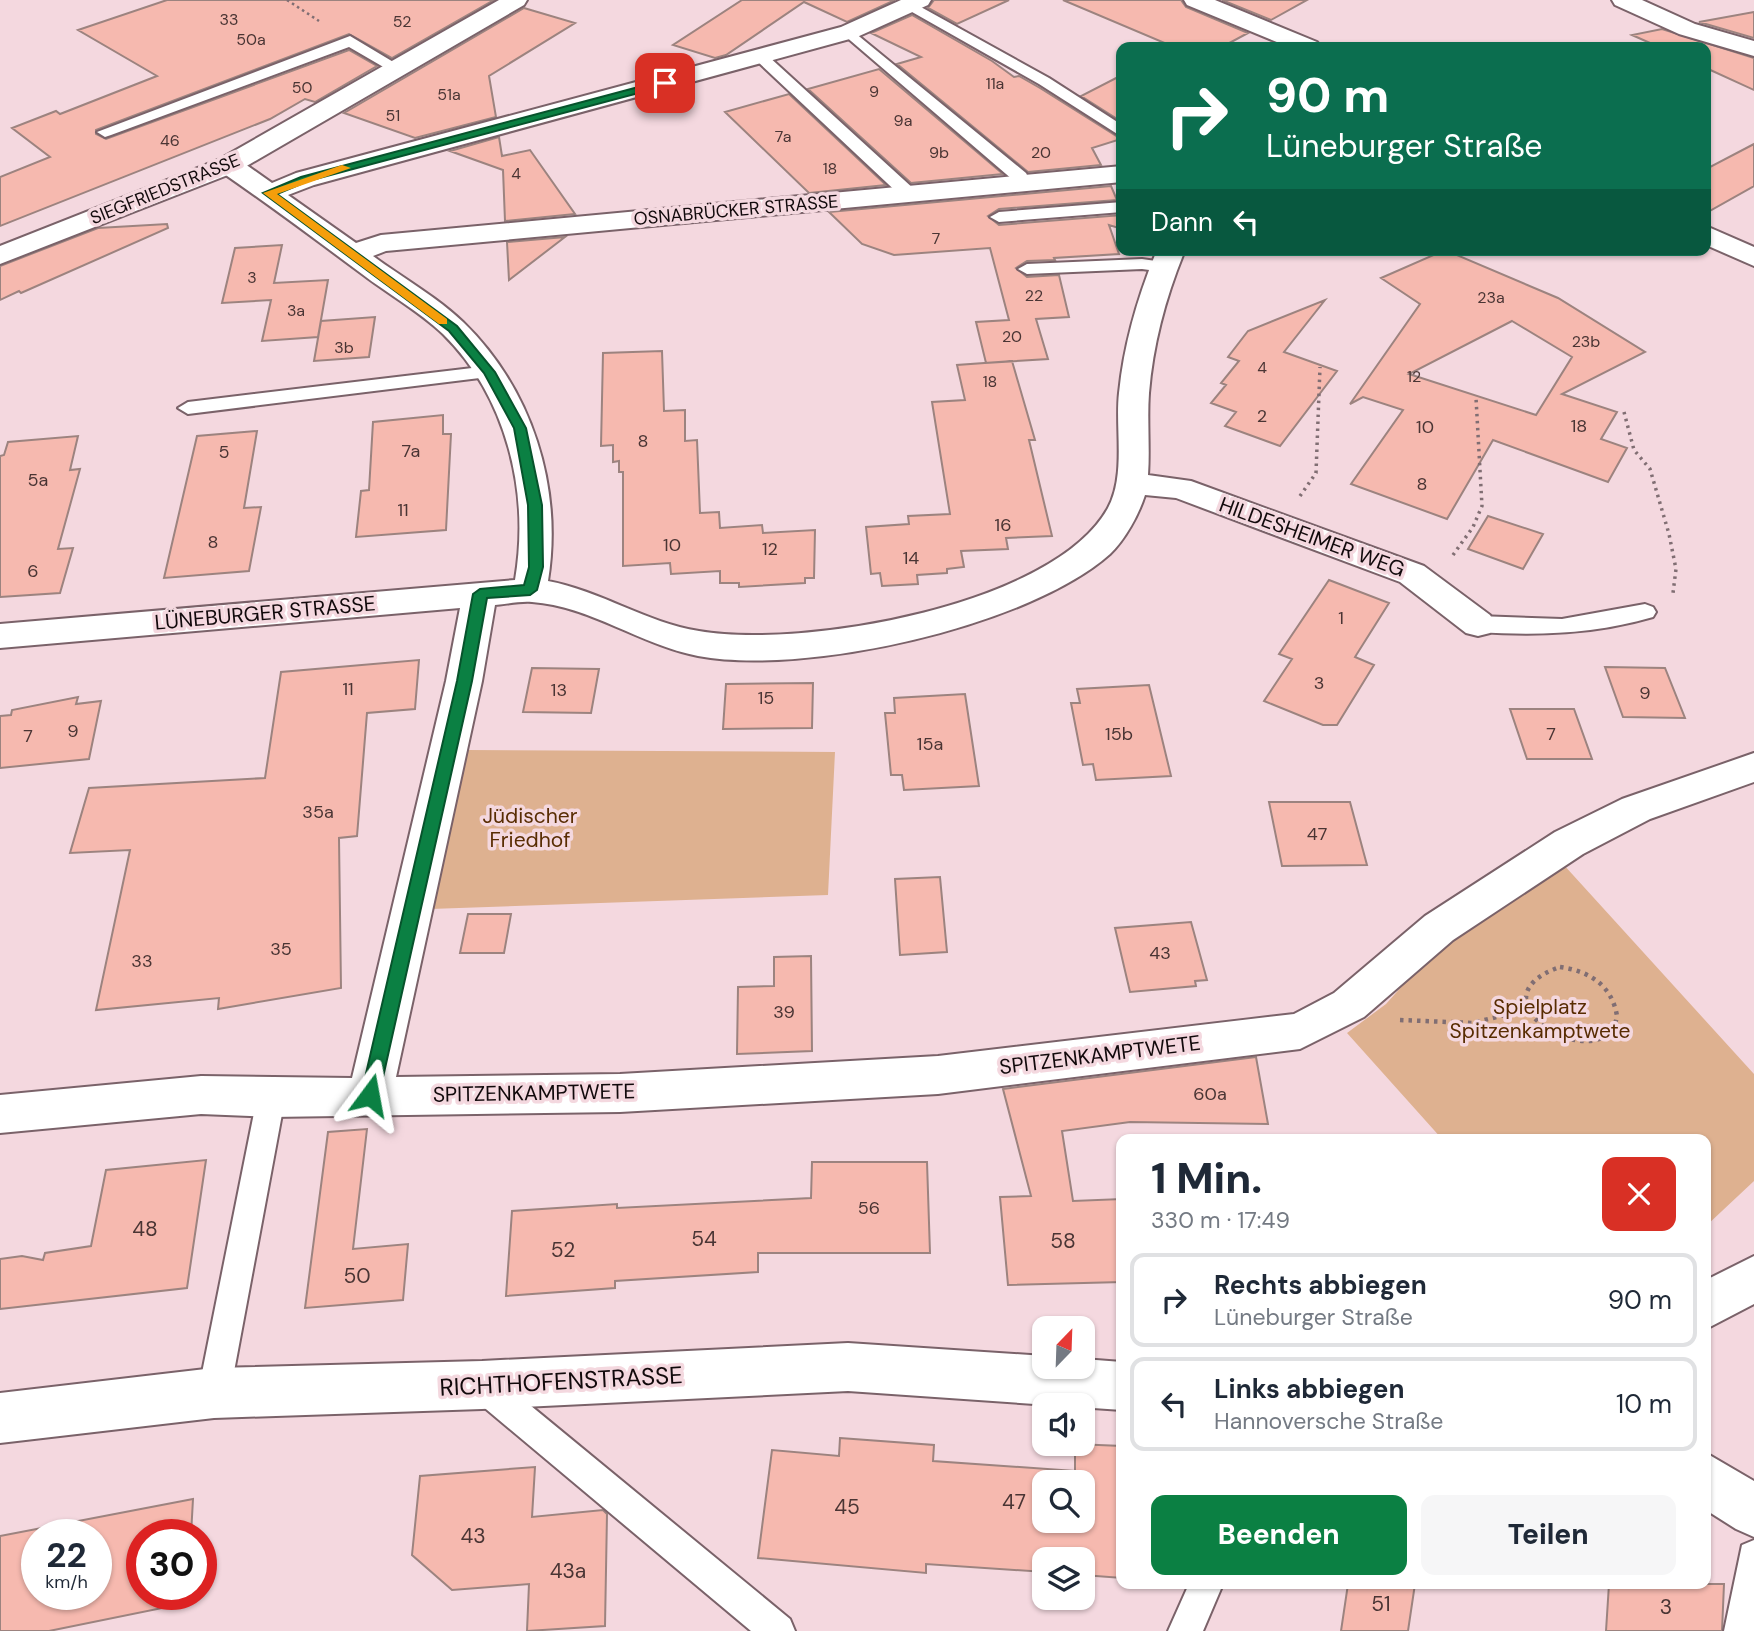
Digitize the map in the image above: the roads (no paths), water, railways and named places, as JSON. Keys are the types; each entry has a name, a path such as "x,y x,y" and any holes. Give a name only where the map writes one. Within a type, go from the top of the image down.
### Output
{"street":[{"name":"SIEGFRIEDSTRASSE","path":"0,256 229,165 516,0"},
{"path":"1195,0 1297,42"},
{"path":"1623,0 1687,29 1754,49"},
{"path":"269,193 304,179 530,117 762,58 849,32 915,2"},
{"path":"229,165 453,328 489,372 520,428 535,505 536,567 530,590"},
{"name":"OSNABRÜCKER STRASSE","path":"353,254 381,243 1116,175"},
{"path":"1711,236 1754,258"},
{"name":"LÜNEBURGER STRASSE","path":"0,636 530,590 556,592 639,627 701,644 766,647 866,637 959,617 1042,582 1077,562 1110,534 1125,509 1131,484 1134,394 1153,290 1168,258"},
{"name":"HILDESHEIMER WEG","path":"1131,484 1180,488 1412,574 1478,624"},
{"path":"370,1095 464,681 480,594"},
{"name":"SPITZENKAMPTWETE","path":"0,1114 201,1095 271,1098 620,1093 938,1075 1300,1031 1349,1005 1440,928 1569,843 1636,809 1754,767"},
{"path":"1711,1303 1754,1278"},
{"name":"RICHTHOFENSTRASSE","path":"0,1418 214,1393 482,1385 848,1367 1116,1386"},
{"path":"1711,1482 1754,1511"}],"lane":[{"path":"915,2 1116,128"},
{"path":"849,32 1020,177 1023,183"},
{"path":"106,132 350,40 397,69"},
{"path":"762,58 909,194"},
{"path":"999,218 1116,208"},
{"path":"1027,269 1142,264 1168,258"},
{"path":"188,408 489,372"},
{"path":"1478,624 1548,629 1610,622 1645,612"},
{"path":"214,1393 271,1098"},
{"path":"482,1385 778,1631"},
{"path":"1741,1631 1754,1557"},
{"path":"1185,1631 1204,1589"}],"park label":[{"name":"Jüdischer Friedhof","path":"530,828"},
{"name":"Spielplatz Spitzenkamptwete","path":"1540,1019"}]}
